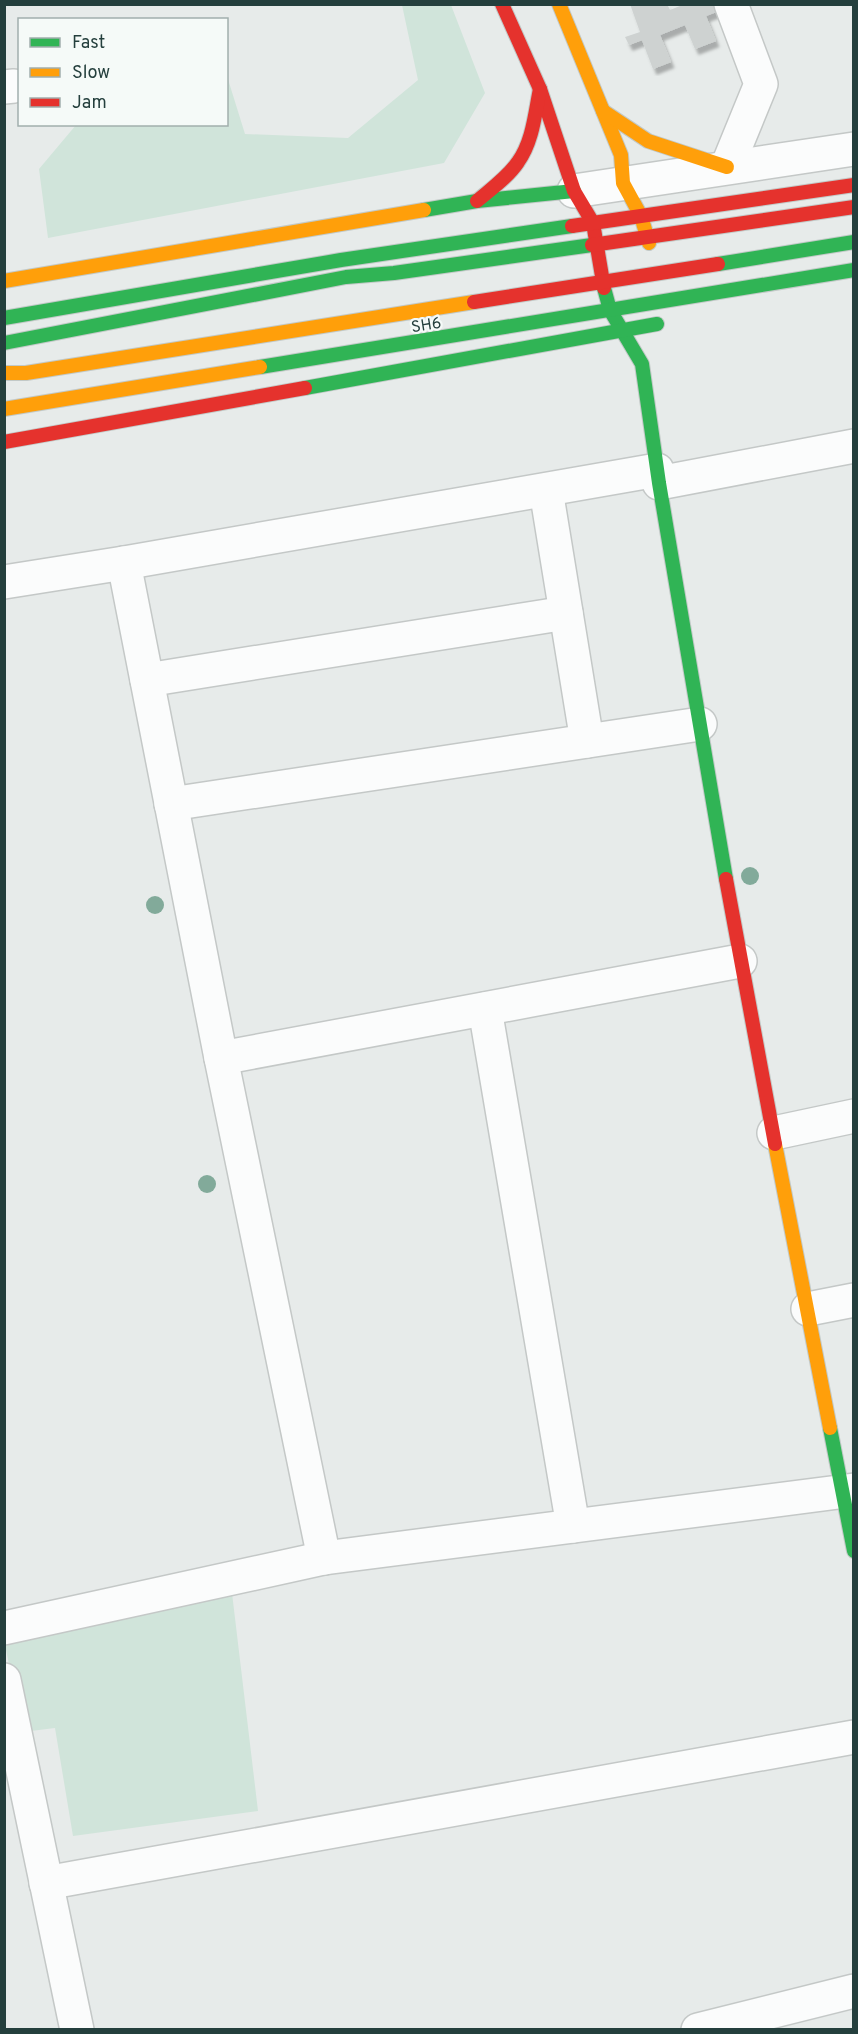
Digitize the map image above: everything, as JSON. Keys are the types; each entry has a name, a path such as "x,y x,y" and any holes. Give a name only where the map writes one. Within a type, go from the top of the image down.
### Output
{"street":[{"path":"502,4 540,89 574,191 593,223 602,281 610,310 642,364 658,477 740,961 808,1309 848,1490 854,1551"},
{"path":"559,4 621,155 623,183 641,216 665,301 642,364"},
{"path":"727,167 761,84 730,4"},
{"path":"477,201 520,159 531,130 540,89"},
{"path":"603,111 648,141 727,167"},
{"path":"4,281 477,201 574,191 854,149"},
{"path":"4,318 341,260 854,185"},
{"path":"4,343 346,277 394,273 854,207"},
{"path":"4,373 26,373 602,281 654,263 854,242"},
{"name":"SH6","path":"4,410 854,270"},
{"path":"4,442 657,324"},
{"path":"4,582 546,490 658,477 854,446"},
{"path":"546,490 587,741"},
{"path":"124,563 221,1058 324,1558"},
{"path":"147,680 566,612"},
{"path":"171,804 700,723"},
{"path":"221,1058 740,961"},
{"path":"484,1009 573,1526"},
{"path":"774,1133 854,1116"},
{"path":"808,1309 854,1300"},
{"path":"4,1628 324,1558 848,1490"},
{"path":"4,1680 77,2030"},
{"path":"46,1883 854,1737"},
{"path":"698,2030 805,2017 854,1991"}],"green space":[{"path":"402,5 451,5 485,93 444,163 48,238 39,169 75,126 228,126 228,79 245,134 348,138 418,80"},
{"path":"232,1593 258,1811 73,1836 55,1728 23,1732 4,1635"}],"building":[{"path":"630,4 667,4 670,10 685,4 716,4 719,11 706,16 716,41 695,49 685,25 660,35 671,62 653,69 642,40 629,45 625,37 640,32"}],"traffic: fast":[{"path":"424,210 477,201 574,191"},
{"path":"4,318 341,260 572,226"},
{"path":"718,264 854,242"},
{"path":"4,343 346,277 394,273 592,245"},
{"path":"260,367 854,270"},
{"path":"604,288 610,310 642,364 659,483 726,879"},
{"path":"305,388 657,324"},
{"path":"830,1428 854,1551"}],"traffic: slow":[{"path":"559,4 621,155 623,183 641,216 649,243"},
{"path":"603,111 648,141 727,167"},
{"path":"4,281 424,210"},
{"path":"4,373 26,373 474,302"},
{"path":"4,409 260,367"},
{"path":"775,1144 830,1428"}],"traffic: jam":[{"path":"502,4 540,89 574,191 593,223 604,288"},
{"path":"477,201 509,173 523,154 533,127 540,89"},
{"path":"572,226 854,185"},
{"path":"592,245 854,207"},
{"path":"474,302 718,264"},
{"path":"4,442 305,388"},
{"path":"726,879 775,1144"}]}
